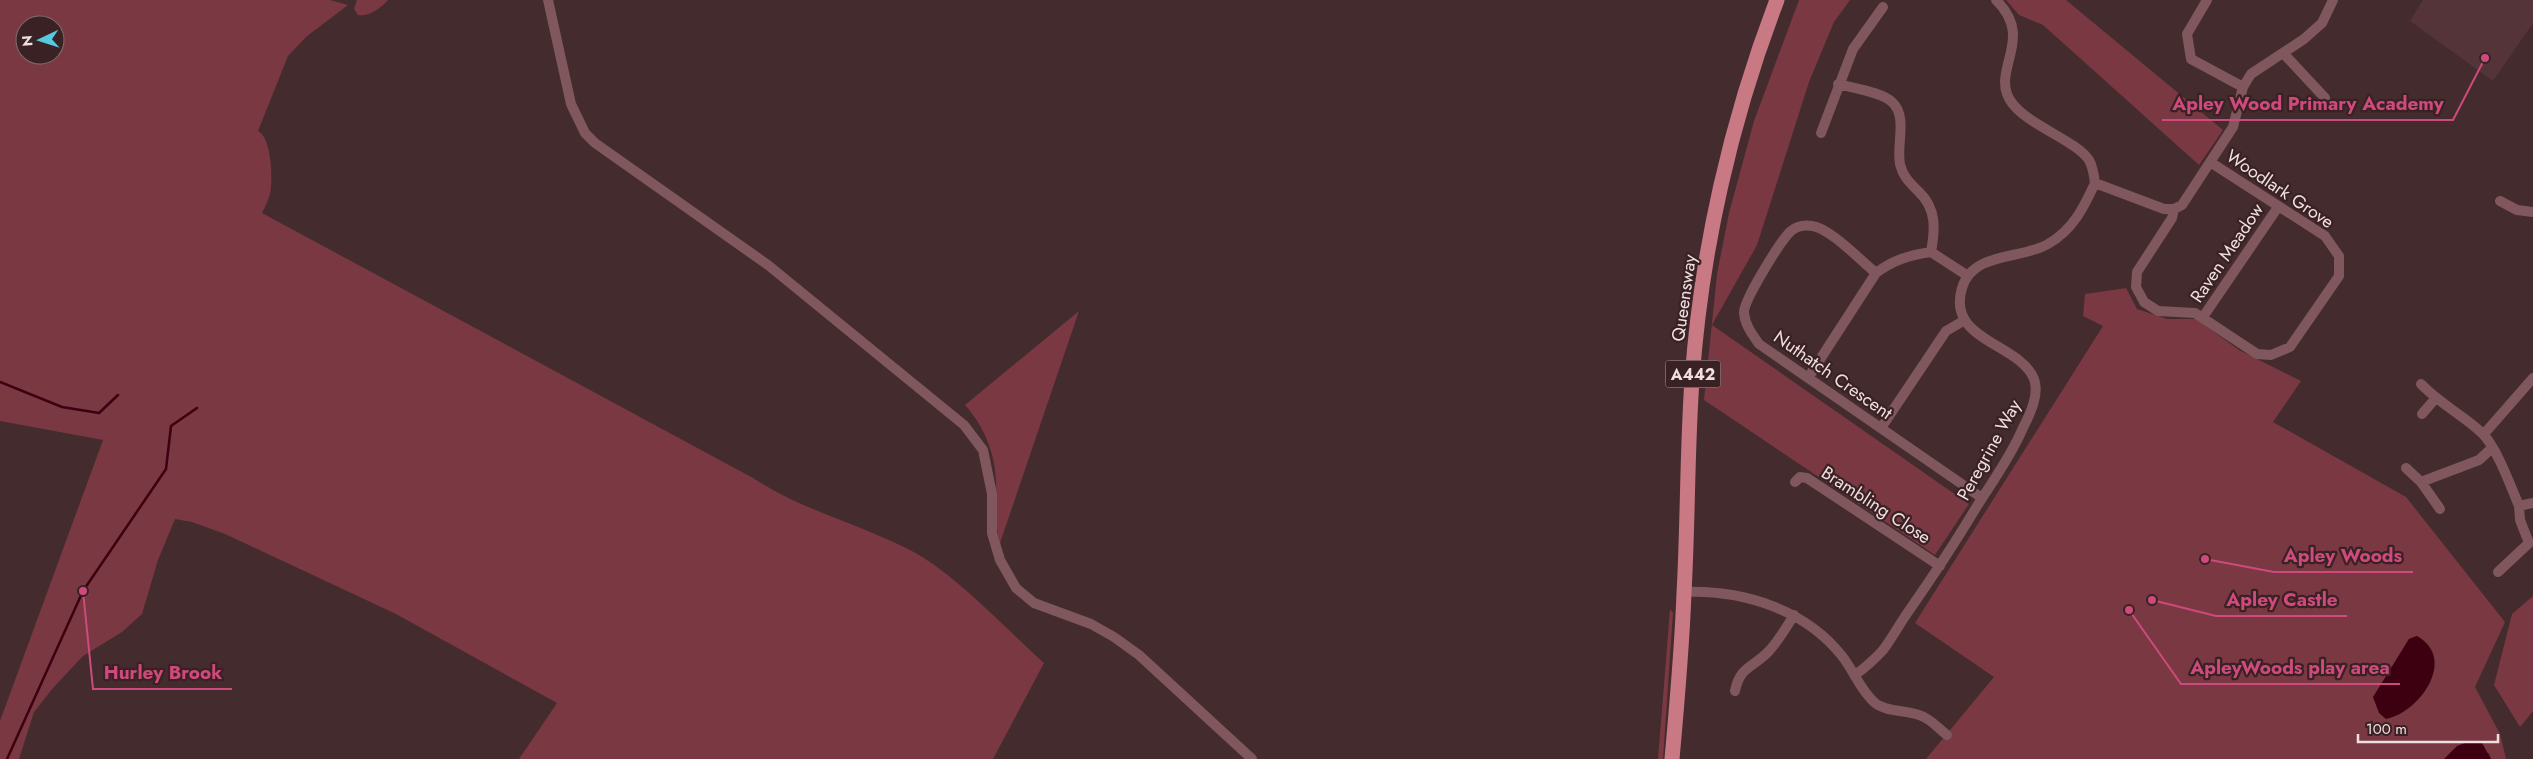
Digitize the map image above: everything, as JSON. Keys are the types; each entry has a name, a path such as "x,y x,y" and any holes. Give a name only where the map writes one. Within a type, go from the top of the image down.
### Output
{"main road":[{"name":"Queensway","path":"1672,759 1684,592 1692,380 1704,281 1712,232 1732,146 1749,82 1778,0"}],"street":[{"path":"548,0 570,104 590,138 630,169 768,265 964,425 983,450 992,494 992,533 1000,560 1016,588 1034,602 1091,624 1114,637 1138,656 1252,759"},
{"path":"1881,428 1946,331 1965,320 1960,298 1968,276 1986,262 2030,252 2048,245 2082,212 2095,182 2089,160 2012,103 2005,86 2005,77 2013,51 2013,26 2008,14 1996,0"},
{"path":"2203,1 2187,34 2191,59 2243,87 2251,74 2284,54 2322,23 2333,0"},
{"path":"1821,133 1838,84 1853,49 1883,7"},
{"path":"2284,54 2325,98"},
{"path":"1838,84 1885,97 1893,102 1898,113 1900,127 1898,152 1902,174 1922,194 1935,218 1931,252"},
{"name":"Woodlark Grove","path":"2210,162 2325,236 2338,256 2341,268 2334,284 2295,341 2278,354 2257,354 2203,317 2189,311 2164,312 2153,309 2144,302 2136,286 2138,272 2172,218 2174,209 2182,205 2210,162 2233,127 2243,87"},
{"path":"2095,182 2164,208 2174,209"},
{"path":"2500,201 2517,210 2533,212"},
{"name":"Raven Meadow","path":"2203,317 2278,207"},
{"name":"Nuthatch Crescent","path":"1876,273 1817,226 1798,227 1785,237 1747,299 1744,313 1748,328 1759,344 1982,498"},
{"path":"1808,378 1876,273 1892,262 1911,255 1931,252 1968,276"},
{"name":"Peregrine Way","path":"1855,675 1870,664 1884,649 1940,566 2022,431 2036,391 2034,380 2027,367 1982,338 1965,320"},
{"path":"2484,434 2533,378"},
{"path":"2421,384 2435,398 2484,434 2496,453 2519,506 2520,520 2529,542 2498,572"},
{"path":"2422,414 2435,398"},
{"path":"2421,482 2479,460 2492,448"},
{"path":"2406,468 2421,482 2440,508"},
{"name":"Brambling Close","path":"1795,482 1800,477 1807,478 1940,566"},
{"path":"2519,506 2533,503"},
{"path":"1684,592 1739,597 1761,602 1794,615 1831,643 1855,675 1866,694 1876,704 1919,715 1947,735"},
{"path":"1735,691 1742,671 1767,653 1794,615"}],"shaded area":[{"path":"0,0 330,0 348,5 306,37 288,56 258,131 263,135 269,150 271,170 270,194 262,213 771,489 887,539 924,558 960,585 1044,663 993,759 519,759 557,703 396,614 225,534 192,522 175,519 158,560 142,614 122,632 83,656 53,688 34,712 19,759 0,759 0,721 103,440 0,421"},
{"path":"357,0 388,0 382,6 366,15 358,15 354,9"},
{"path":"1799,0 1850,0 1834,22 1809,82 1757,245 1712,325 1969,504 1935,555 1704,400 1717,274 1729,213 1754,121"},
{"path":"2006,0 2066,0 2223,130 2199,165 2043,25 2019,15"},
{"path":"2423,0 2533,0 2533,23 2493,81 2410,21"},
{"path":"2126,288 2137,309 2167,319 2196,319 2239,350 2301,381 2273,422 2406,497 2505,622 2475,687 2500,734 2506,759 2491,759 2489,753 2444,759 1926,759 1994,677 1915,623 2103,326 2083,316 2085,294","holes":["2417,636 2374,697 2409,639"]},
{"path":"1079,311 1000,543 996,520 996,481 991,450 978,422 965,405"},
{"path":"2533,596 2533,711 2520,727 2494,685 2512,614"},
{"path":"1670,609 1673,613 1663,759 1658,759"},
{"path":"2417,636 2429,646 2434,658 2434,671 2429,684 2411,707 2398,715 2386,719 2379,713 2373,697 2409,639"},
{"path":"2470,741 2482,743 2491,759 2444,759 2457,746"}],"waterway":[{"path":"0,382 62,407 99,413 118,395"},
{"path":"7,759 83,591 166,469 171,426 197,408"}],"place":[{"name":"Apley Wood Primary Academy","path":"2485,58"},
{"name":"Apley Woods","path":"2205,559"},
{"name":"Hurley Brook","path":"83,591"},
{"name":"Apley Castle","path":"2152,600"},
{"name":"ApleyWoods play area","path":"2129,610"}]}
